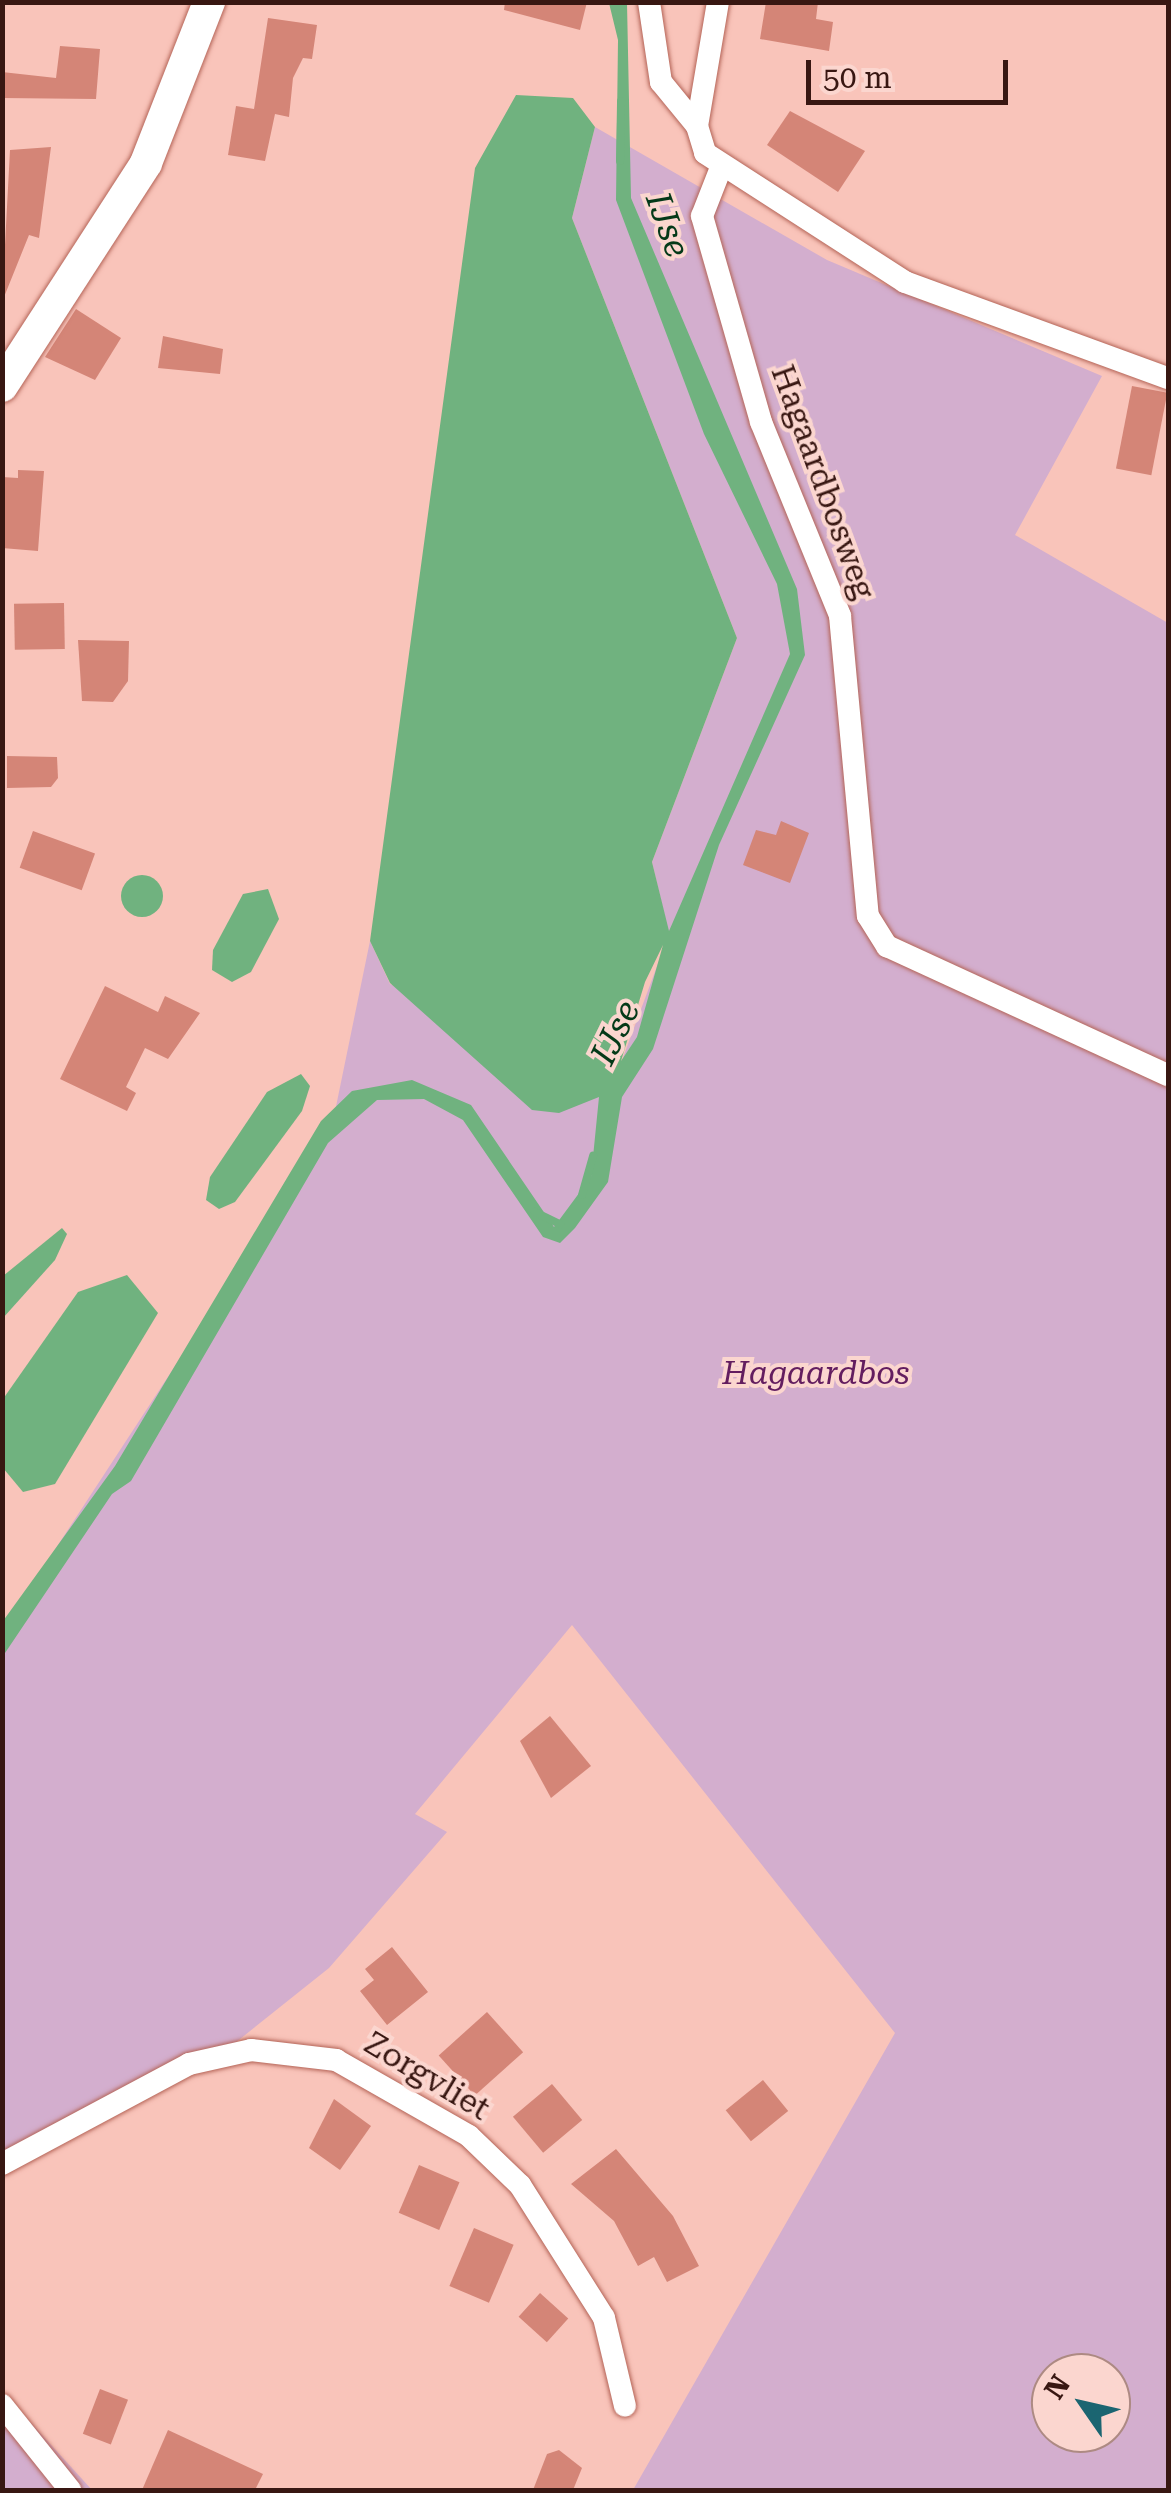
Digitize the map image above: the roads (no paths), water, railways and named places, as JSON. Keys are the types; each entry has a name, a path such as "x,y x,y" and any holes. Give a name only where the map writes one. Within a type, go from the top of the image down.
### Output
{"main road":[{"path":"2,386 170,119 209,2"}],"street":[{"path":"649,2 661,82 697,126"},
{"path":"718,2 697,126 699,146 905,282 1168,378"},
{"name":"Hagaardbosweg","path":"722,164 702,216 761,422 840,616 868,916 887,946 1168,1075"},
{"name":"Zorgvliet","path":"2,2164 189,2064 251,2050 336,2060 469,2136 520,2185 604,2318 625,2406"},
{"path":"2,2405 70,2490"}],"water":[{"path":"609,3 627,3 631,198 797,589 805,655 719,845 653,1049 622,1097 608,1182 560,1243 543,1237 463,1120 424,1099 377,1100 328,1143 131,1481 112,1494 3,1656 3,1621 115,1466 321,1121 352,1091 412,1080 471,1105 554,1227 591,1177 599,1097 559,1113 532,1110 390,983 370,941 475,168 516,95 573,98 595,127 572,218 737,638 652,862 669,931 790,654 777,584 704,434 616,200 618,40","holes":["663,945 637,1037 621,1061 645,982"]},
{"path":"142,875 157,881 163,896 157,911 142,917 127,911 121,896 127,881"},
{"path":"268,889 279,919 251,972 232,982 212,970 213,950 243,894"},
{"path":"301,1074 310,1086 302,1111 235,1202 219,1209 206,1200 210,1177 267,1092"},
{"path":"62,1228 67,1234 55,1260 3,1318 3,1276"},
{"path":"127,1275 158,1313 55,1484 23,1492 3,1468 3,1399 78,1292"}],"waterway":[{"path":"620,161 621,101"},
{"name":"IJse","path":"582,1195 593,1156"},
{"name":"IJse","path":"535,1212 560,1224"}],"park label":[{"name":"Hagaardbos","path":"816,1373"}]}
